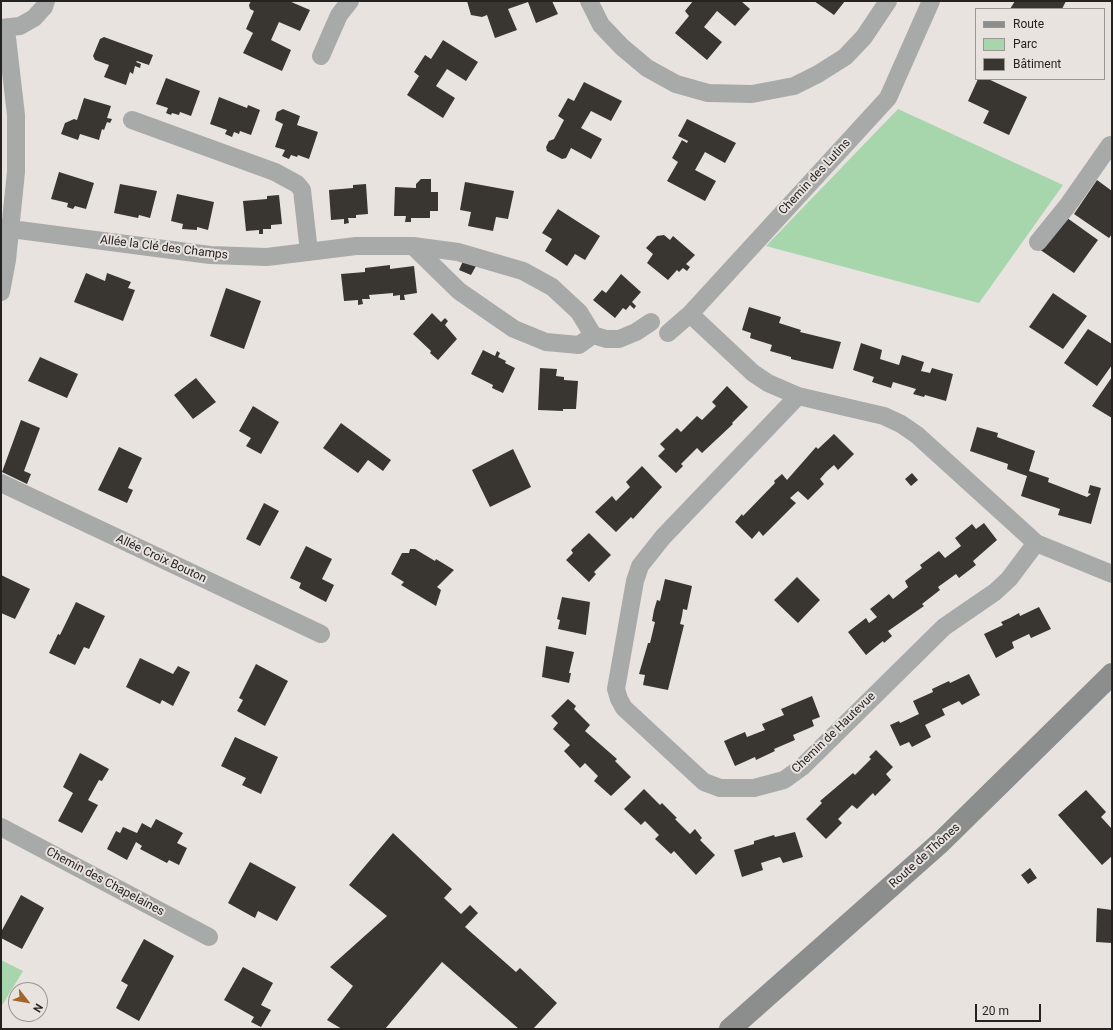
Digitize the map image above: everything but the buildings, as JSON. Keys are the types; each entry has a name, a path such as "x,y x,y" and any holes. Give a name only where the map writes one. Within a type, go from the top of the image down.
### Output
{"main road":[{"name":"Route de Thônes","path":"730,1029 941,842 1112,674"}],"street":[{"path":"322,56 339,15 350,1"},
{"path":"589,1 601,25 622,47 647,68 676,84 708,93 752,94 794,86 818,74 845,57 864,37 888,1"},
{"name":"Chemin des Lutins","path":"668,333 690,314 888,98 931,1"},
{"path":"1,292 11,229 16,172 16,115 3,29 20,26 34,18 47,3"},
{"path":"132,120 275,172 297,184 302,190 309,252"},
{"path":"1038,242 1068,205 1110,146 1112,147"},
{"name":"Allée la Clé des Champs","path":"11,229 210,255 267,257 356,246 413,246 458,252 522,271 552,287 579,312 593,335"},
{"path":"413,246 459,291 514,329 546,342 579,345 593,335 606,339 618,339 636,332 651,322"},
{"path":"690,314 753,373 783,391 798,396 884,416 901,424 917,435 1036,543 1112,574"},
{"name":"Chemin de Hautevue","path":"798,396 663,537 640,566 635,581 616,689 619,699 624,708 704,782 720,788 754,788 784,780 802,767 944,627 995,592 1009,579 1036,543"},
{"name":"Allée Croix Bouton","path":"1,483 321,634"},
{"name":"Chemin des Chapelaines","path":"1,827 210,937"}],"green space":[{"path":"898,109 1063,185 979,303 766,246"},
{"path":"1,960 23,971 16,982 8,982 8,996 1,1007"}]}
